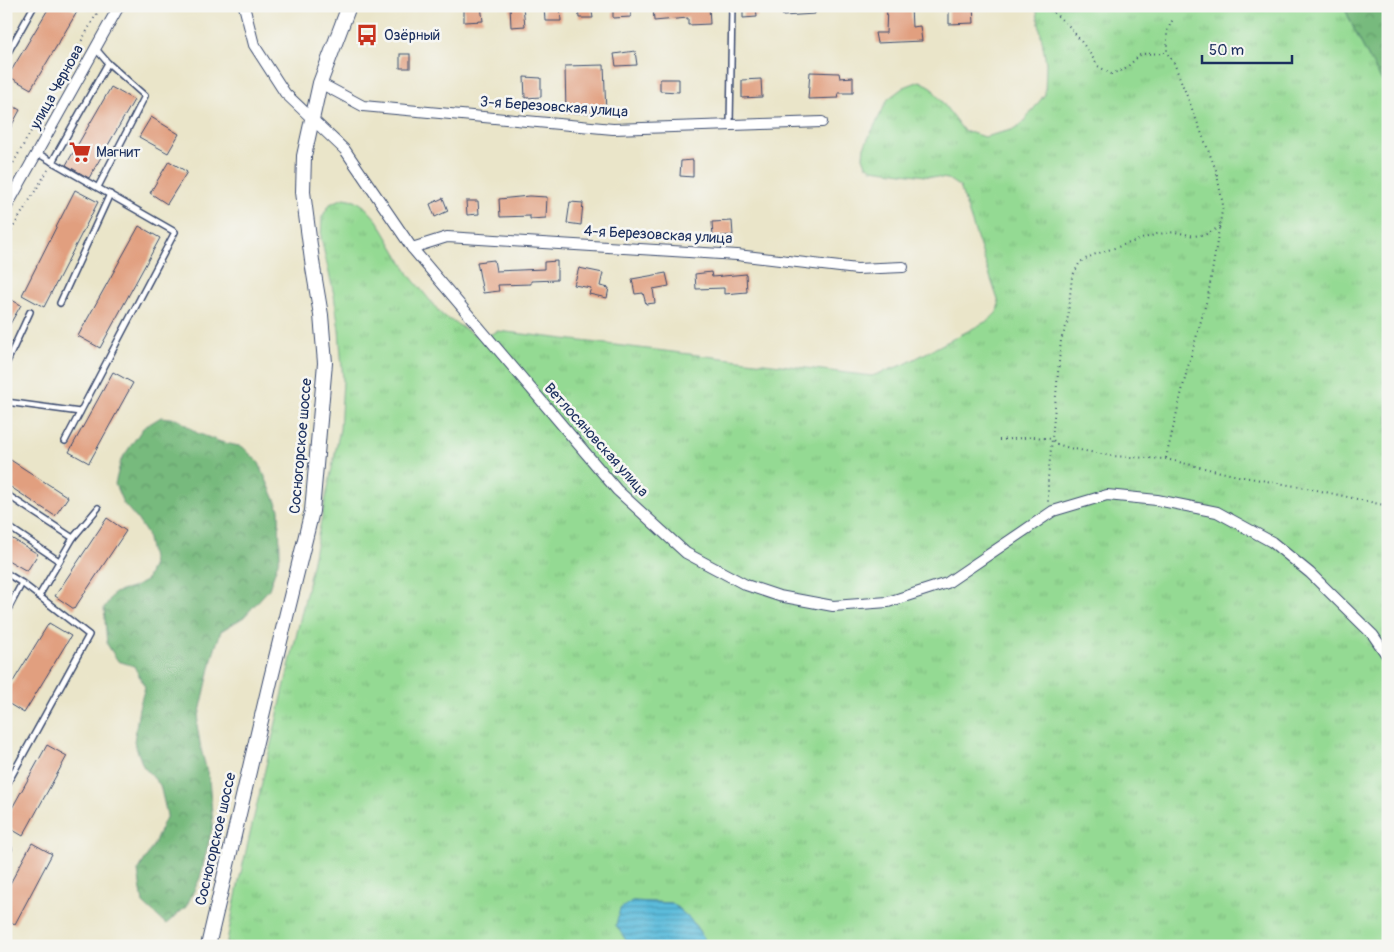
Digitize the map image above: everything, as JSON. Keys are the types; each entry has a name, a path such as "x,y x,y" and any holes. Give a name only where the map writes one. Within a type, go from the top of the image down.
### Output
{"main road":[{"name":"Сосногорское шоссе","path":"208,946 312,511 325,363 321,315 303,192 304,156 320,83 349,6"}],"street":[{"name":"улица Чернова","path":"6,208 119,6"},
{"name":"Ветлосяновская улица","path":"244,6 254,45 285,93 345,150 412,248 617,490 686,553 746,584 779,596 833,606 888,602 947,583 1053,510 1107,495 1157,500 1217,512 1272,542 1310,573 1373,635 1388,657"},
{"name":"3-я Березовская улица","path":"320,83 363,106 613,129 822,122"},
{"name":"4-я Березовская улица","path":"412,248 447,237 737,255 858,269 903,267"}],"lane":[{"path":"6,56 34,6"},
{"path":"730,125 732,6"},
{"path":"96,48 108,63 145,96 98,187"},
{"path":"52,162 108,63"},
{"path":"37,153 175,232 65,441"},
{"path":"60,303 110,194"},
{"path":"6,364 30,312"},
{"path":"6,402 80,412"},
{"path":"6,494 73,538"},
{"path":"39,596 73,538 98,508"},
{"path":"6,525 59,561"},
{"path":"6,572 89,635 6,786"},
{"path":"6,613 22,583"},
{"path":"6,845 8,849 6,854"}],"path":[{"path":"6,176 101,6"},
{"path":"1046,6 1070,28 1088,49 1098,66 1111,74 1125,69 1141,54 1167,53"},
{"path":"1166,459 1187,370 1208,296 1223,205 1216,170 1174,63 1167,53 1167,30 1172,19"},
{"path":"6,239 52,162"},
{"path":"1049,514 1048,478 1061,340 1067,324 1072,277 1080,262 1093,255 1157,234 1175,232 1194,236 1206,234 1220,226"},
{"path":"999,440 1035,437 1052,439 1057,444 1063,446 1112,456 1166,459 1238,476 1312,489 1388,506"}],"green space":[{"path":"1036,6 1344,6 1359,39 1388,91 1388,946 708,946 693,922 672,903 632,901 616,925 630,946 226,946 239,881 306,594 340,429 343,381 339,330 334,295 321,238 322,217 330,204 344,198 355,200 364,206 377,220 410,276 442,315 482,338 498,331 872,376 905,364 989,320 997,312 999,303 960,187 948,179 872,169 866,165 863,157 864,147 888,99 904,87 920,81 930,86 963,130 984,137 1015,129 1022,124 1045,94 1046,63"},
{"path":"1344,6 1388,6 1388,91 1359,39"},
{"path":"161,417 178,419 197,433 221,442 243,447 259,463 279,509 280,556 269,589 244,617 221,631 213,655 197,725 209,779 213,824 200,878 186,907 166,924 143,903 138,871 154,844 167,815 160,785 143,766 134,742 139,708 145,687 134,666 118,661 107,644 104,608 114,593 132,588 146,581 153,564 147,534 123,503 115,484 121,460 143,428"}],"water":[{"path":"632,901 672,903 693,922 708,946 630,946 616,925 620,909"}],"building":[{"path":"50,6 68,6 77,12 31,89 8,76"},
{"path":"464,6 481,6 483,21 464,22"},
{"path":"510,6 523,6 525,26 511,27"},
{"path":"544,6 560,6 561,21 545,21"},
{"path":"578,6 591,6 593,18 579,18"},
{"path":"613,6 630,6 631,17 613,18"},
{"path":"653,6 709,6 710,24 688,25 688,18 654,21"},
{"path":"743,6 756,6 757,17 743,18"},
{"path":"781,6 814,6 815,14 783,16"},
{"path":"887,6 911,6 912,27 920,26 922,41 877,43 875,33 886,33"},
{"path":"949,6 973,6 974,23 949,24"},
{"path":"635,51 637,65 616,66 614,54"},
{"path":"400,54 410,54 410,68 400,68"},
{"path":"604,65 606,113 566,113 565,66"},
{"path":"810,72 839,73 840,78 853,77 853,93 838,93 839,98 808,99"},
{"path":"524,77 541,78 541,97 525,98"},
{"path":"660,79 679,79 679,92 660,91"},
{"path":"761,79 762,97 742,98 742,80"},
{"path":"111,87 134,100 89,178 66,165"},
{"path":"6,102 20,110 6,136"},
{"path":"151,117 179,134 168,153 139,137"},
{"path":"693,160 693,177 680,176 681,161"},
{"path":"169,161 187,172 167,204 150,193"},
{"path":"75,190 98,202 44,307 22,295"},
{"path":"529,196 547,197 546,218 530,219 530,216 500,217 499,199"},
{"path":"443,198 448,211 435,217 430,204"},
{"path":"466,201 478,201 479,214 467,215"},
{"path":"570,202 583,203 581,225 567,223"},
{"path":"732,221 733,235 713,237 712,222"},
{"path":"139,226 160,238 100,348 78,336"},
{"path":"494,260 496,271 544,269 544,262 557,261 557,280 531,281 531,284 498,285 499,291 483,293 477,262"},
{"path":"579,268 603,273 600,286 609,288 607,298 589,294 591,288 574,285"},
{"path":"711,272 712,277 746,274 747,292 724,294 724,288 696,289 695,274"},
{"path":"666,273 669,286 653,289 655,303 646,304 643,293 635,294 632,279"},
{"path":"6,297 21,305 6,331"},
{"path":"113,372 133,383 89,463 69,452"},
{"path":"6,457 68,497 55,516 6,484"},
{"path":"107,518 126,531 74,609 55,596"},
{"path":"6,535 38,554 27,571 6,559"},
{"path":"49,623 71,636 24,713 6,702 6,693"},
{"path":"47,745 67,756 23,836 6,826 6,819"},
{"path":"32,843 52,854 15,924 6,920 6,891"}],"place":[{"name":"Озёрный","path":"367,35"},
{"name":"Магнит","path":"80,152"}]}
